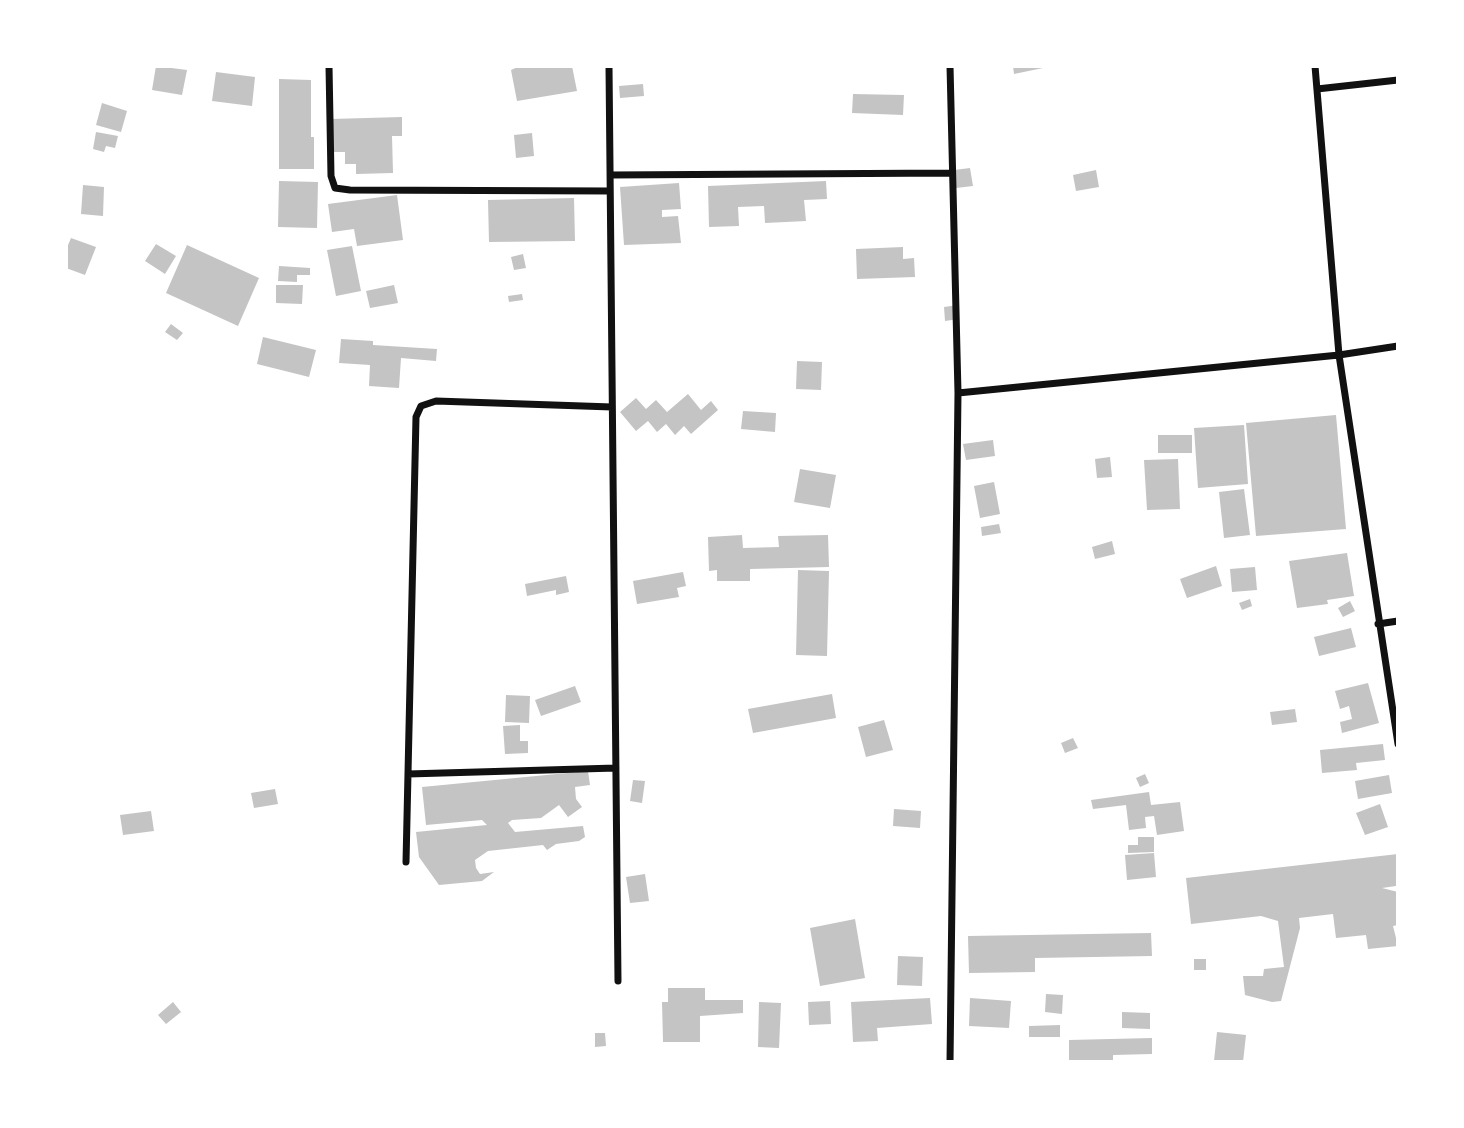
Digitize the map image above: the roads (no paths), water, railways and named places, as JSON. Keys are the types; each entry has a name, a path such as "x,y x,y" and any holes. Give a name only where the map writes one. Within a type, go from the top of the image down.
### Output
{"street":[{"path":"329,66 331,176 335,188 610,191"},
{"path":"608,66 618,981"},
{"path":"950,66 958,393 950,1062"},
{"path":"1315,66 1339,355 1398,744"},
{"path":"1317,89 1398,80"},
{"path":"610,175 952,173"},
{"path":"958,393 1339,355 1398,346"},
{"path":"406,862 416,417 421,406 436,401 612,407"},
{"path":"1378,624 1398,621"},
{"path":"408,774 616,768"}]}
